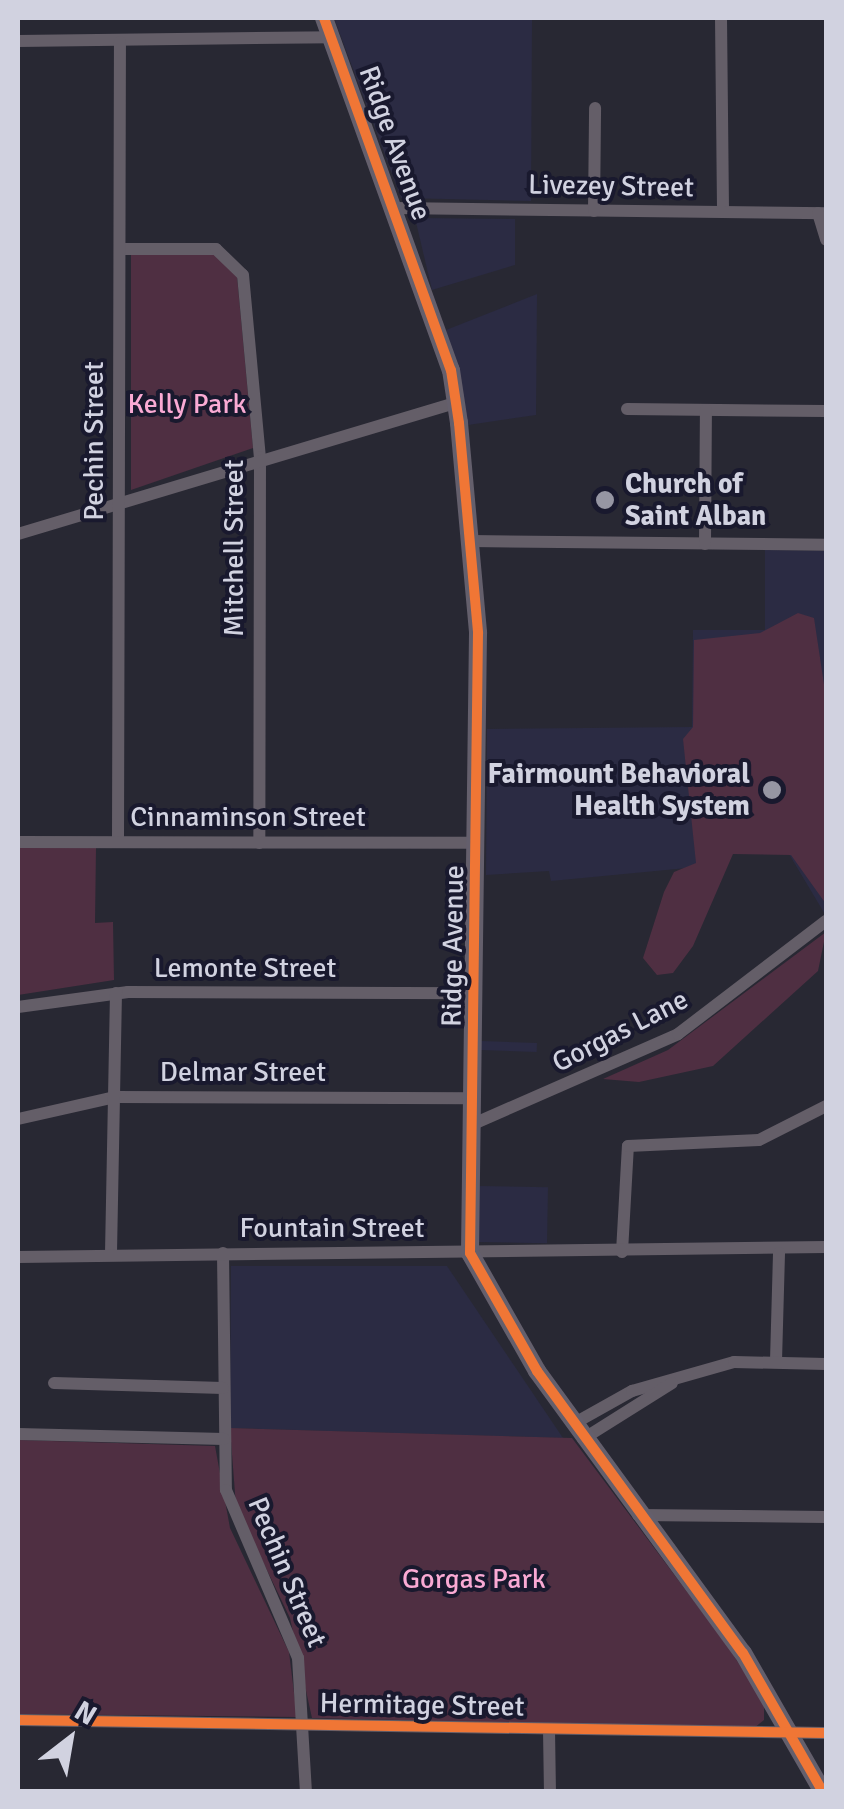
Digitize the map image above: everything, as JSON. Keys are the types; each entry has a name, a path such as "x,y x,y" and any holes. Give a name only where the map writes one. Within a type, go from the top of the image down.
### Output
{"main road":[{"name":"Ridge Avenue","path":"324,18 396,208 457,402 471,541 478,843 470,1252"},
{"path":"470,1252 578,1432 636,1516 733,1638 824,1792"}],"street":[{"path":"722,18 723,212"},
{"path":"18,41 332,37"},
{"name":"Pechin Street","path":"118,841 120,42"},
{"path":"594,211 596,108"},
{"name":"Livezey Street","path":"396,208 822,213"},
{"path":"822,213 826,240"},
{"name":"Mitchell Street","path":"120,248 210,248 233,258 244,281 260,457 259,842"},
{"path":"18,534 260,457 457,402"},
{"path":"627,409 826,411"},
{"path":"705,544 706,410"},
{"path":"471,541 826,545"},
{"name":"Cinnaminson Street","path":"18,842 478,843"},
{"name":"Gorgas Lane","path":"471,1125 678,1034 826,921"},
{"path":"111,1253 116,993"},
{"name":"Lemonte Street","path":"18,1007 116,993 474,994"},
{"name":"Delmar Street","path":"18,1119 115,1097 471,1098"},
{"path":"622,1252 626,1148 760,1140 826,1106"},
{"name":"Fountain Street","path":"18,1257 224,1252 780,1253 826,1247"},
{"name":"Pechin Street","path":"224,1252 224,1440 233,1518 288,1626 304,1726 306,1792"},
{"path":"776,1360 780,1253"},
{"path":"578,1432 672,1383 734,1362 826,1364"},
{"path":"54,1383 224,1388"},
{"path":"18,1434 224,1440"},
{"path":"636,1516 826,1517"},
{"name":"Hermitage Street","path":"18,1720 826,1734"},
{"path":"550,1730 550,1792"}],"shaded area":[{"path":"334,18 532,18 531,201 401,198"},
{"path":"415,218 515,219 515,265 432,290"},
{"path":"537,294 536,415 468,425 446,330"},
{"path":"765,550 826,551 826,916 789,854 722,854 718,865 551,881 549,871 486,875 487,729 692,727 693,630 765,630"},
{"path":"481,1041 537,1043 537,1052 481,1050"},
{"path":"478,1186 548,1187 547,1243 477,1242"},
{"path":"231,1266 447,1266 563,1438 230,1428"}],"green space":[{"name":"Kelly Park","path":"131,255 215,255 237,276 253,448 131,490"},
{"name":"Fairmount Behavioral Health System","path":"798,613 814,618 825,691 826,904 791,855 733,854 693,946 673,973 657,975 643,958 664,892 674,872 696,863 683,739 693,727 694,640 760,633"},
{"path":"18,848 96,848 95,923 113,922 114,980 18,995"},
{"path":"826,932 818,971 713,1066 639,1082 603,1079 668,1050"},
{"name":"Gorgas Park","path":"230,1428 572,1438 729,1648 764,1704 764,1720 754,1728 312,1718 290,1618 236,1506"},
{"path":"18,1440 215,1446 230,1528 289,1652 297,1717 18,1714"}],"cycle path":[{"path":"324,18 451,370 459,423 478,633 470,1253 537,1371 743,1653 823,1792"},
{"path":"18,1720 826,1733"}],"place":[{"name":"Church of Saint Alban","path":"605,500"},
{"name":"Fairmount Behavioral Health System","path":"772,790"}]}
